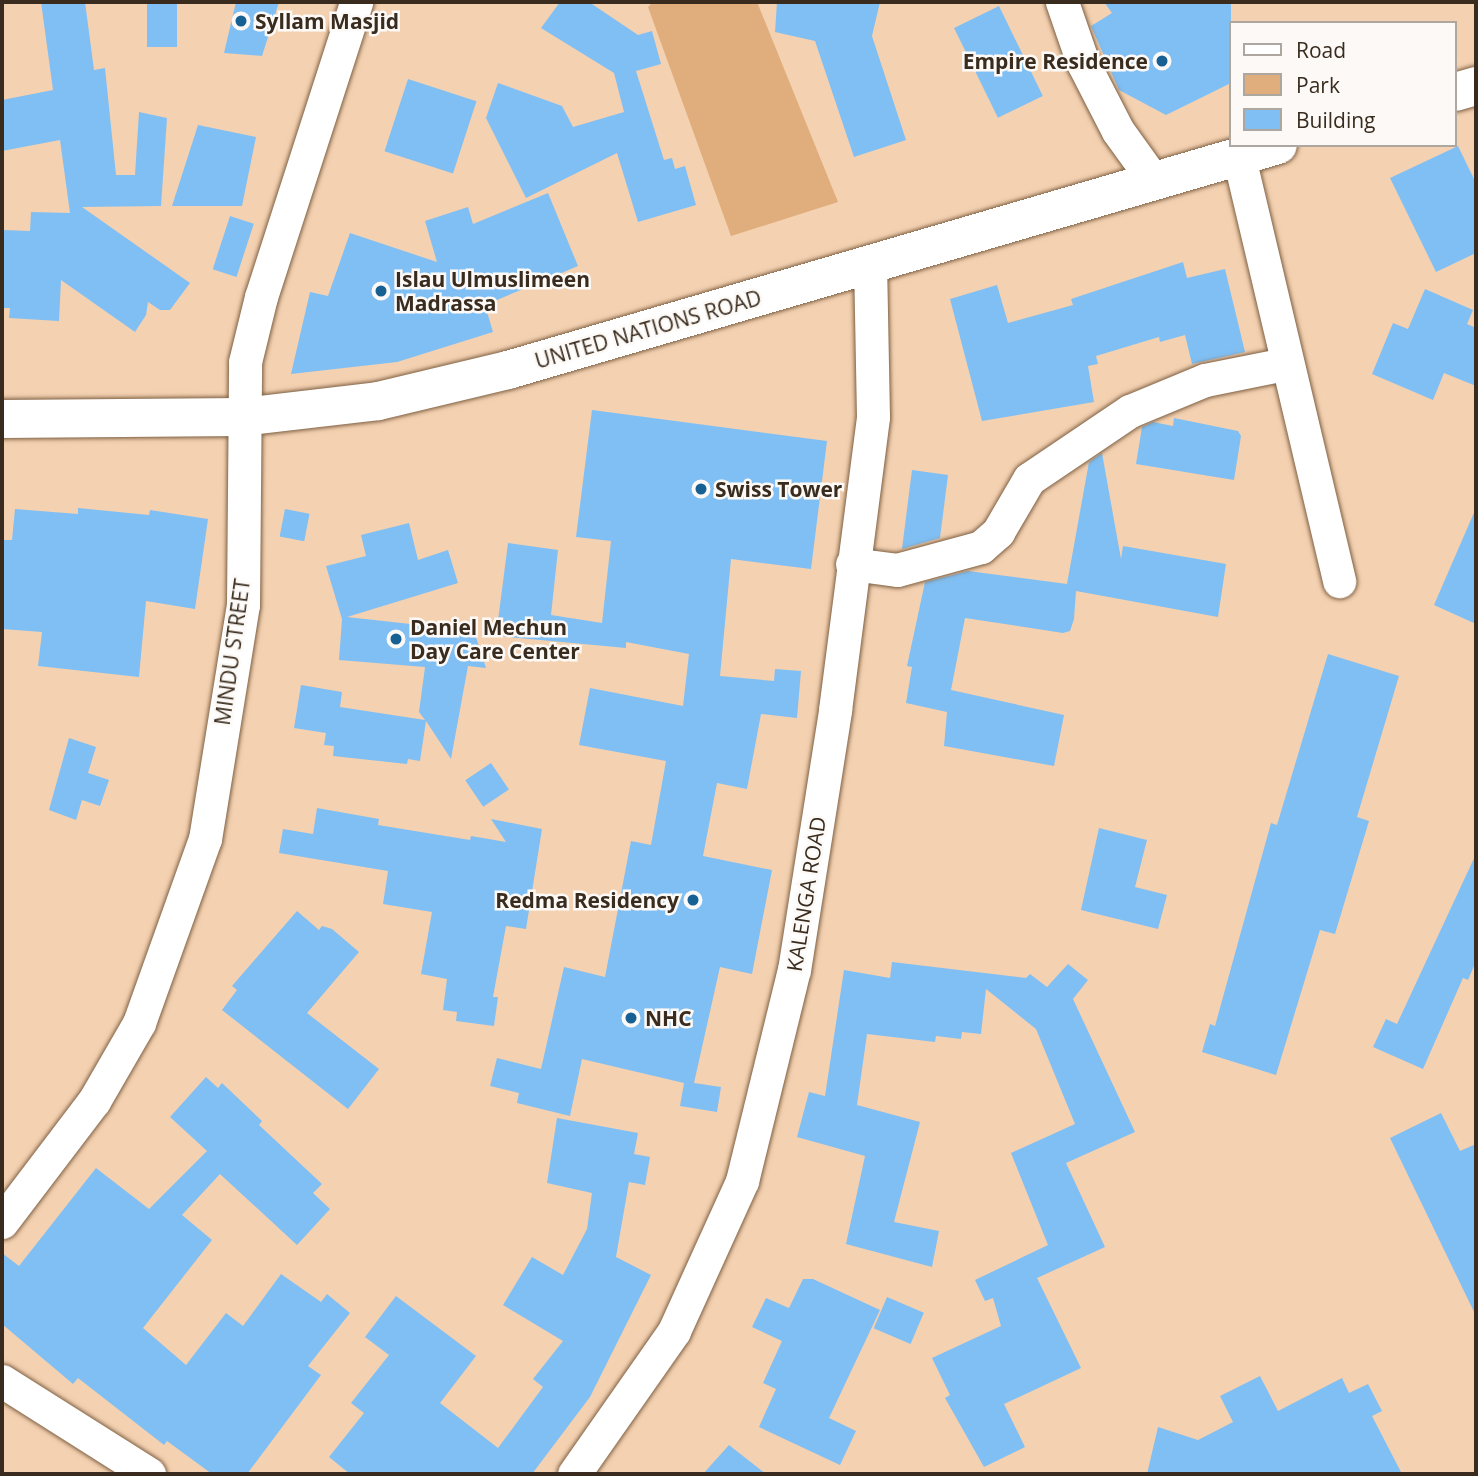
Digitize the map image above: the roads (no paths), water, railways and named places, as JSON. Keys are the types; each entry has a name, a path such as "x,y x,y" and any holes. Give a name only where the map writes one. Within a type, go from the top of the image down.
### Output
{"street":[{"name":"MINDU STREET","path":"2,1223 94,1101 138,1023 205,839 243,605 242,417 245,362 261,297 356,2"},
{"path":"1062,2 1083,63 1112,119 1154,181"},
{"path":"1457,91 1476,86"},
{"name":"UNITED NATIONS ROAD","path":"2,419 242,417 378,401 495,373 1272,147"},
{"path":"1239,157 1285,364 1339,581"},
{"name":"KALENGA ROAD","path":"574,1474 674,1331 742,1181 794,970 835,710 873,417 870,264"},
{"path":"852,564 897,570 981,547 998,532 1029,479 1130,411 1205,380 1285,364"},
{"path":"2,1381 149,1474"}],"place":[{"name":"Syllam Masjid","path":"241,21"},
{"name":"Empire Residence","path":"1162,61"},
{"name":"Islau Ulmuslimeen Madrassa","path":"381,291"},
{"name":"Swiss Tower","path":"701,489"},
{"name":"Daniel Mechun Day Care Center","path":"396,639"},
{"name":"Redma Residency","path":"693,900"},
{"name":"NHC","path":"631,1018"}]}
